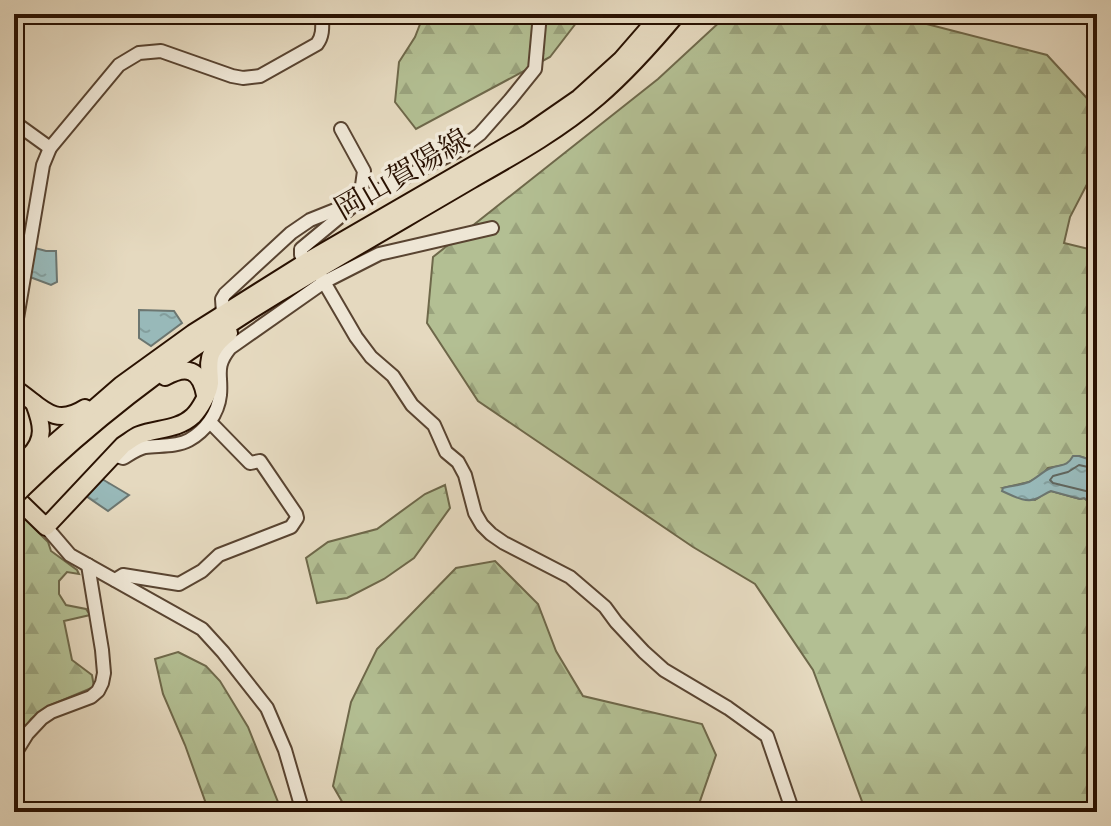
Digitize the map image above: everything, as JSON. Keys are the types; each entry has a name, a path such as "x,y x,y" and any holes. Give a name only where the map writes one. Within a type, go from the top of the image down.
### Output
{"main road":[{"name":"岡山賀陽線","path":"16,490 130,395 201,342 313,273 579,98 621,60 661,14"},
{"name":"岡山賀陽線","path":"16,490 93,408 153,361 223,313 313,273 521,152 596,99 628,69 677,14"},
{"name":"岡山賀陽線","path":"205,396 210,387 208,368 211,354 219,341 313,273"},
{"name":"岡山賀陽線","path":"14,388 53,415 68,417 138,366 153,361"},
{"name":"岡山賀陽線","path":"77,438 101,427 168,375 182,369 199,377 205,396"},
{"path":"16,490 46,527 123,445 139,435 182,424 193,416 205,396"},
{"path":"14,469 41,440 43,430 34,403"}],"street":[{"path":"14,336 43,165 50,148 119,65 139,53 161,51 232,76 253,78 317,44 321,39 322,14"},
{"path":"223,313 222,299 225,294 291,233 310,220 360,200 459,150 480,134 535,69 540,14"},
{"path":"14,122 50,148"},
{"path":"341,129 364,171 360,200 301,249 301,255 371,357 393,376 412,405 434,425 446,452 458,462 465,475 475,513 482,525 504,543 570,577 605,607 664,670 728,708 767,736 793,812"},
{"path":"114,455 123,458 142,448 187,442 210,422 220,397 222,358 313,273 492,228"},
{"path":"115,580 123,575 179,584 202,571 219,555 291,527 297,518 260,461 250,463 210,422"},
{"path":"46,527 70,555 202,629 267,708 285,750 303,812"},
{"path":"14,755 42,718 91,697 102,683 102,650 88,565"}],"green space":[{"path":"424,14 583,14 550,57 416,129 395,102 399,62 415,37"},
{"path":"725,14 903,14 919,22 1047,55 1096,108 1097,165 1070,217 1064,243 1097,251 1097,462 1079,456 1065,465 1048,468 1029,482 1003,488 1035,500 1051,491 1084,498 1089,502 1089,509 1097,513 1097,812 866,812 813,670 755,584 693,547 478,401 427,323 433,257 658,79"},
{"path":"445,485 450,508 414,558 384,579 347,598 317,603 306,558 328,542 377,529 425,494"},
{"path":"20,514 48,542 51,551 79,574 67,572 59,581 59,594 66,605 86,609 90,615 64,621 72,660 92,675 94,687 48,706 31,719 14,745 14,520"},
{"path":"495,561 538,604 556,651 583,696 702,724 716,755 699,804 704,812 348,812 333,786 351,702 377,649 456,568"},
{"path":"178,652 206,666 220,681 248,727 282,812 209,812 163,694 155,659"}],"water":[{"path":"35,248 56,251 57,282 51,285 30,277"},
{"path":"139,310 174,311 182,323 151,346 139,338"},
{"path":"1073,456 1097,462 1097,513 1089,509 1089,502 1084,498 1051,491 1029,500 1002,491 1066,464"},
{"path":"102,479 129,495 108,511 86,496"}]}
